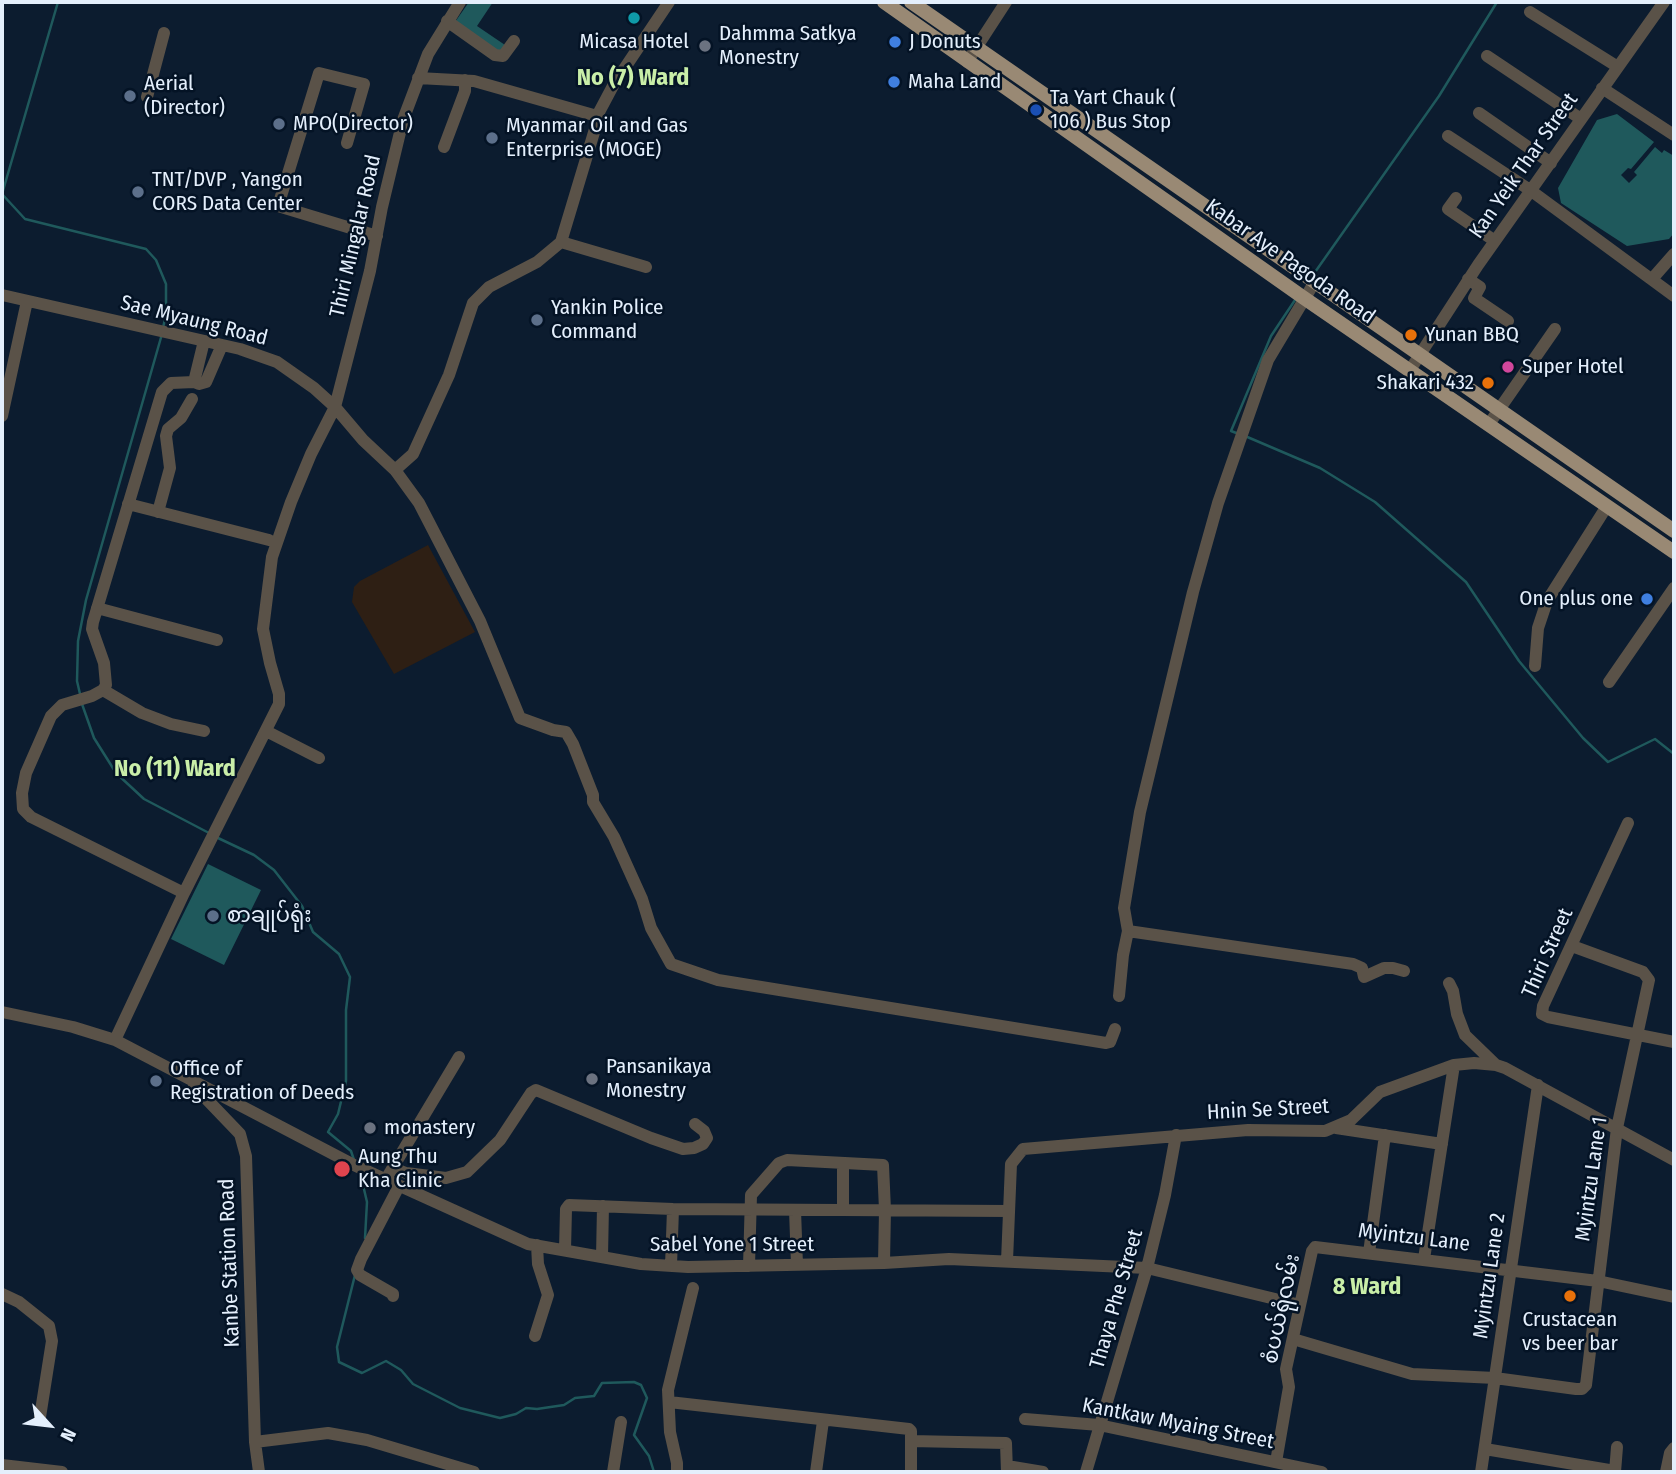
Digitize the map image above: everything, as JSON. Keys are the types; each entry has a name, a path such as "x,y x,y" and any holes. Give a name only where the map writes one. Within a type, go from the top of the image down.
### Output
{"main road":[{"name":"Kabar Aye Pagoda Road","path":"884,2 1304,298 1674,552"},
{"name":"Kabar Aye Pagoda Road","path":"911,2 1674,531"},
{"path":"1266,271 1276,257"}],"street":[{"path":"394,470 413,454 449,375 473,303 489,287 537,262 561,242 597,116 614,84 669,2"},
{"path":"967,62 1006,2"},
{"name":"Kan Yeik Thar Street","path":"1410,370 1417,355 1468,279 1664,2"},
{"name":"Thiri Mingalar Road","path":"115,1040 184,893 279,704 263,629 272,557 291,502 334,407 370,271 402,120 428,54 447,21 453,4"},
{"path":"1530,12 1618,67"},
{"path":"447,21 495,55 503,56 514,41"},
{"path":"147,97 164,33"},
{"path":"1487,56 1581,119"},
{"path":"347,143 364,84 319,73 278,206 377,236"},
{"path":"418,78 465,80 597,116"},
{"path":"444,146 465,91 465,80"},
{"path":"1602,88 1674,135"},
{"path":"1479,113 1551,163"},
{"path":"1448,136 1530,190 1674,296"},
{"path":"1456,198 1448,209 1495,241"},
{"path":"561,242 646,267"},
{"path":"1652,279 1674,254"},
{"path":"1468,279 1480,287 1474,298 1508,321"},
{"path":"1119,996 1128,931 1124,908 1140,812 1197,580 1218,503 1268,360 1311,281"},
{"name":"Sae Myaung Road","path":"2,295 222,345 277,362 314,388 334,407 394,470 419,503 480,621 520,718 566,732 593,795 593,803 614,837 642,899 651,928 671,964 718,980 1106,1043 1110,1042 1115,1029"},
{"path":"2,416 27,301"},
{"path":"1489,424 1555,329"},
{"path":"194,382 204,341"},
{"path":"184,893 31,817 23,808 22,793 26,773 51,716 62,705 103,690 107,678 92,629 162,392 171,383 206,382 222,345"},
{"path":"158,512 170,468 166,436 168,429 181,418 192,399"},
{"path":"128,504 269,540"},
{"path":"1535,666 1538,628 1547,601 1607,506"},
{"path":"1609,682 1674,588"},
{"path":"97,608 217,640"},
{"path":"103,690 142,713 171,724 204,731"},
{"path":"266,732 319,758"},
{"name":"Thiri Street","path":"1628,823 1543,1006 1542,1014 1674,1042"},
{"path":"1128,931 1353,964 1362,968 1364,977 1384,968 1404,971"},
{"name":"Myintzu Lane 1","path":"1495,1378 1582,1389 1586,1385 1617,1128 1649,980 1647,976 1572,946"},
{"path":"1449,983 1465,1035 1496,1065"},
{"name":"Sabel Yone 1 Street","path":"2,1012 73,1027 115,1040 385,1180 528,1244 641,1264 671,1266 884,1263 949,1259 1147,1268 1300,1305"},
{"path":"385,1180 459,1057"},
{"path":"1424,1259 1454,1065"},
{"name":"Hnin Se Street","path":"1007,1261 1011,1164 1023,1149 1248,1130 1316,1132 1335,1128 1351,1120 1380,1092 1454,1065 1496,1065 1538,1085 1674,1160"},
{"name":"Kanbe Station Road","path":"183,1076 228,1118 240,1134 246,1156 255,1442 259,1472"},
{"name":"Myintzu Lane 2","path":"1481,1472 1538,1085"},
{"path":"393,1168 406,1173 446,1178 467,1172 500,1140 531,1093 536,1090 683,1149 694,1148 707,1138 705,1131 695,1124"},
{"path":"1335,1128 1442,1144"},
{"name":"Thaya Phe Street","path":"1086,1472 1147,1268 1176,1135"},
{"path":"1369,1253 1385,1135"},
{"path":"749,1266 749,1209 753,1191 779,1163 788,1160 883,1165 884,1263"},
{"path":"843,1163 844,1210"},
{"path":"393,1296 360,1275 357,1270 399,1186"},
{"path":"602,1257 603,1206"},
{"path":"565,1250 567,1207 1009,1211"},
{"path":"671,1266 673,1209"},
{"path":"795,1210 797,1265"},
{"path":"535,1336 548,1295 540,1271 537,1245"},
{"name":"Myintzu Lane","path":"1315,1247 1598,1281 1674,1297"},
{"name":"စံပယ်ရုံလမ်း","path":"1276,1462 1289,1387 1286,1369 1315,1247"},
{"path":"677,1472 670,1432 668,1390 693,1288"},
{"path":"2,1294 19,1302 49,1326 52,1341 40,1417"},
{"path":"1293,1339 1412,1374 1495,1378"},
{"path":"669,1402 910,1435 1002,1442 1007,1446 1007,1469 1043,1472"},
{"name":"Kantkaw Myaing Street","path":"1025,1419 1099,1425 1276,1462 1300,1470 1322,1472"},
{"path":"816,1472 823,1421"},
{"path":"613,1472 621,1422"},
{"path":"255,1442 328,1433 368,1440 474,1472"},
{"path":"910,1435 911,1472"},
{"path":"1485,1449 1615,1472 1618,1447"},
{"path":"1666,1472 1674,1448"},
{"path":"2,1465 62,1472"}],"shaded area":[{"path":"469,2 493,2 477,26 505,45 500,53 455,22"},
{"path":"1617,114 1654,142 1631,169 1628,168 1621,175 1629,183 1637,175 1634,172 1655,147 1662,153 1664,150 1674,156 1674,233 1669,239 1627,246 1561,203 1558,188 1597,120"},
{"path":"428,545 475,632 394,674 352,602 354,587 360,581"},
{"path":"208,864 261,890 224,965 171,939"}],"waterway":[{"path":"58,2 2,194 25,219 146,249 156,260 166,284 163,328"},
{"path":"1313,275 1439,96 1497,2"},
{"path":"1239,434 1231,431 1271,336 1295,300"},
{"path":"80,694 77,681 78,641 86,600 162,334"},
{"path":"1245,436 1320,468 1375,502 1466,582 1519,661 1583,738 1608,762 1655,739 1674,754"},
{"path":"82,704 94,738 116,773 144,799 209,833"},
{"path":"218,838 254,855 274,870 302,906 313,932 339,954 350,977 346,1010 346,1081 338,1114 328,1132 351,1151 354,1160"},
{"path":"360,1172 367,1202 365,1238"},
{"path":"355,1275 337,1347 339,1362 362,1373 386,1361 401,1370 413,1384 460,1408 500,1418 526,1408 564,1405 575,1398 594,1396 602,1383 634,1382 641,1385 647,1398 634,1435 649,1456 654,1472"}],"place":[{"name":"Micasa Hotel","path":"634,18"},
{"name":"J Donuts","path":"895,42"},
{"name":"Dahmma Satkya Monestry","path":"705,46"},
{"name":"Maha Land","path":"894,82"},
{"name":"Aerial (Director)","path":"130,96"},
{"name":"Ta Yart Chauk ( 106 ) Bus Stop","path":"1036,110"},
{"name":"MPO(Director)","path":"279,124"},
{"name":"Myanmar Oil and Gas Enterprise (MOGE)","path":"492,138"},
{"name":"TNT/DVP , Yangon CORS Data Center","path":"138,192"},
{"name":"Yankin Police Command","path":"537,320"},
{"name":"Yunan BBQ","path":"1411,335"},
{"name":"Super Hotel","path":"1508,367"},
{"name":"Shakari 432","path":"1488,383"},
{"name":"One plus one","path":"1647,599"},
{"name":"စာချုပ်ရုံး","path":"213,916"},
{"name":"Pansanikaya Monestry","path":"592,1079"},
{"name":"Office of Registration of Deeds","path":"156,1081"},
{"name":"monastery","path":"370,1128"},
{"name":"Aung Thu Kha Clinic","path":"342,1169"},
{"name":"Crustacean vs beer bar","path":"1570,1296"}],"district":[{"name":"No (7) Ward","path":"633,78"},
{"name":"No (11) Ward","path":"175,769"},
{"name":"8 Ward","path":"1367,1287"}]}
